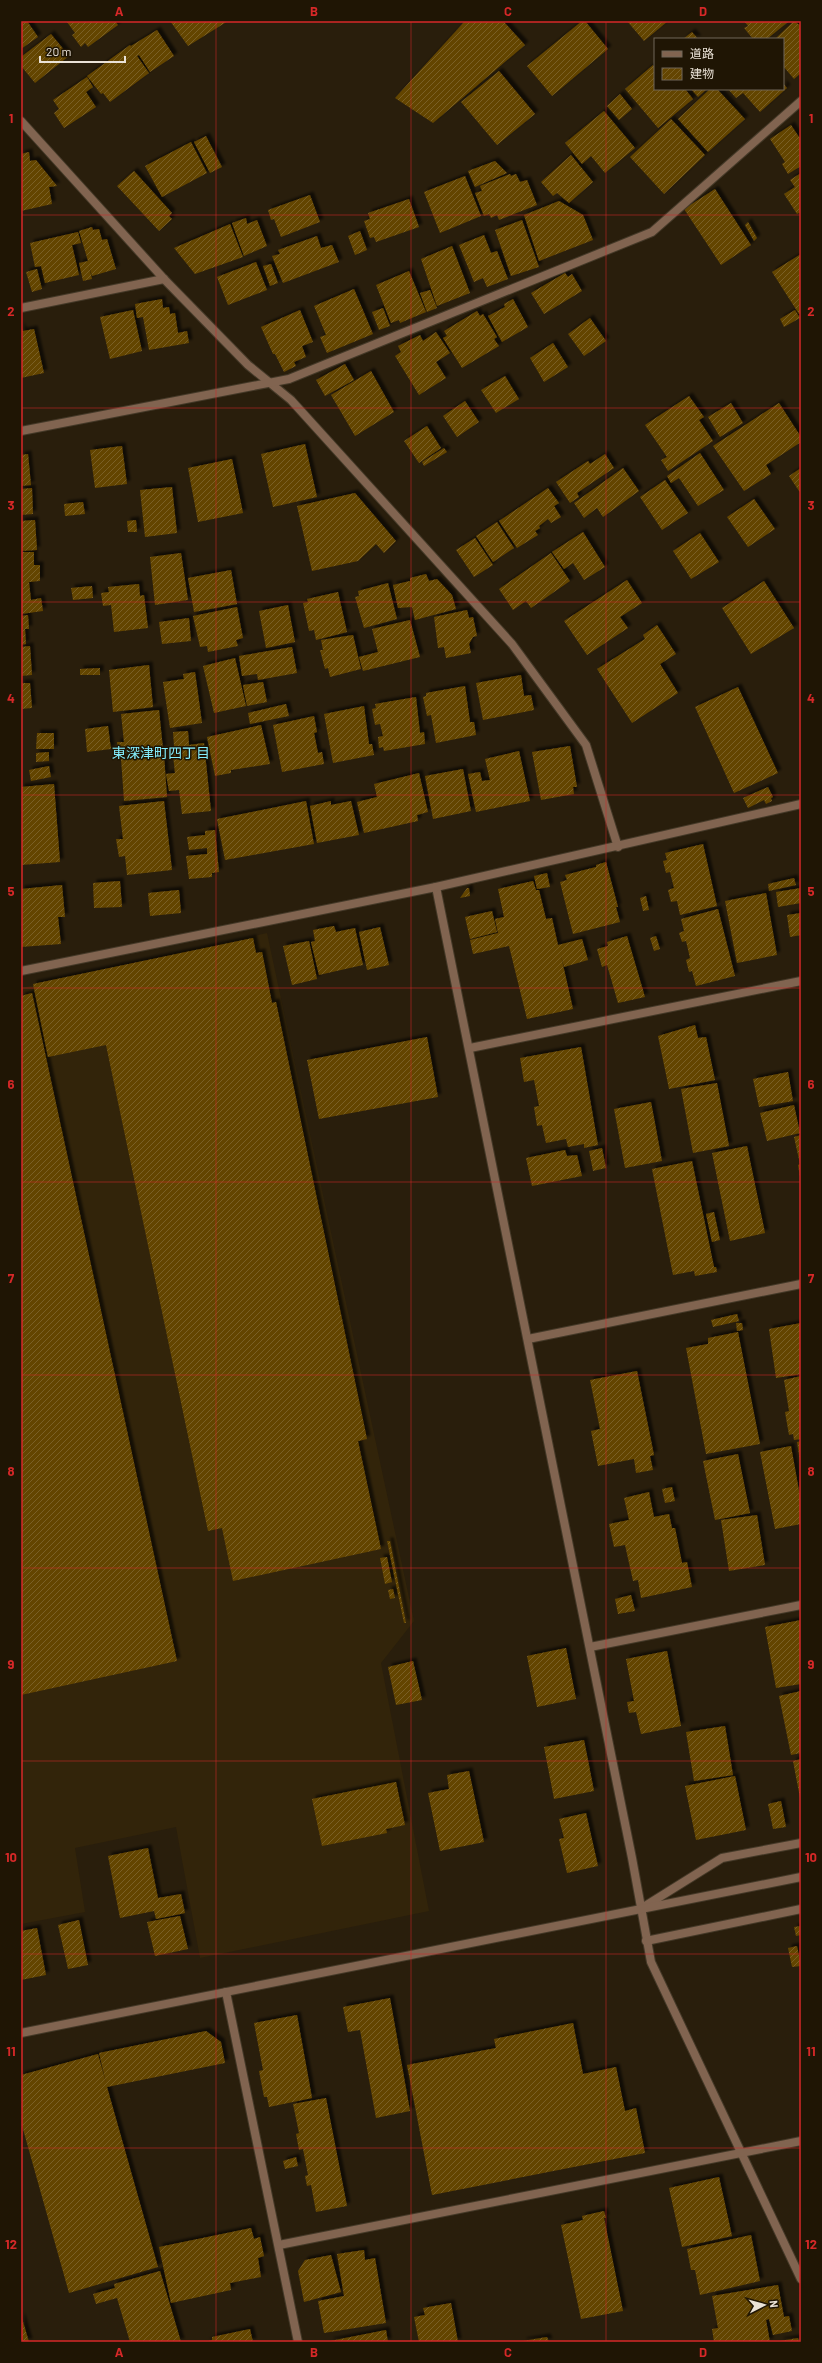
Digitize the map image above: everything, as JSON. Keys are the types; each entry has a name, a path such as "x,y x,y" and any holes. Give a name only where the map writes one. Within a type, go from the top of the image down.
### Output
{"street":[{"path":"21,431 289,379 652,232 801,101"},
{"path":"21,121 164,279 248,365 291,400 512,644 586,745 618,847"},
{"path":"21,308 164,279"},
{"path":"21,971 436,887 618,847 801,804"},
{"path":"436,887 470,1048 590,1647 651,1962 740,2153 801,2279"},
{"path":"470,1048 801,981"},
{"path":"528,1339 801,1284"},
{"path":"590,1647 801,1605"},
{"path":"641,1908 722,1858 801,1843"},
{"path":"21,2033 801,1877"},
{"path":"646,1940 801,1909"},
{"path":"226,1992 298,2342"},
{"path":"279,2245 801,2141"}],"shaded area":[{"path":"267,933 414,1621 381,1663 429,1911 200,1958 176,1827 75,1848 85,1912 21,1924 21,988"}],"building":[{"path":"27,21 38,37 21,49 21,22"},
{"path":"115,21 118,25 88,47 85,43 81,47 72,35 75,33 67,22"},
{"path":"170,21 228,21 188,46"},
{"path":"465,21 503,21 525,45 433,123 395,98"},
{"path":"582,21 585,21 608,49 552,96 527,66"},
{"path":"627,21 668,21 644,41"},
{"path":"744,21 788,22 768,38 752,38 744,28 748,26"},
{"path":"794,21 801,26 801,73 794,79 784,67 784,38 776,38"},
{"path":"157,30 174,56 150,72 139,55 137,56 149,73 110,102 103,93 101,94 87,76 130,45 136,54 131,46"},
{"path":"692,32 697,38 684,38"},
{"path":"51,34 69,56 35,83 21,66 21,57"},
{"path":"653,65 654,90 686,90 693,99 658,128 625,89"},
{"path":"499,71 535,114 497,145 461,102"},
{"path":"87,77 93,87 86,92 96,107 64,128 54,113 59,109 53,100"},
{"path":"784,84 787,88 760,112 743,93 736,98 729,90 784,90"},
{"path":"692,90 706,90 698,97"},
{"path":"709,90 718,90 745,119 708,152 678,119"},
{"path":"620,94 632,109 619,120 607,106"},
{"path":"604,111 635,148 605,173 591,156 582,164 565,143"},
{"path":"671,119 705,155 664,194 630,157"},
{"path":"791,125 801,140 801,166 788,174 782,164 785,162 770,139"},
{"path":"206,136 222,167 210,173 194,142"},
{"path":"191,142 207,173 162,197 145,166"},
{"path":"29,152 30,161 36,160 57,186 49,187 52,204 21,211 21,154"},
{"path":"571,155 593,182 569,203 557,193 553,196 541,182"},
{"path":"495,161 507,173 475,187 468,171"},
{"path":"134,171 172,213 169,216 172,219 159,231 117,186"},
{"path":"801,173 801,212 797,214 784,194 795,187 790,180"},
{"path":"510,174 511,176 516,174 520,182 527,180 537,205 499,220 497,215 491,218 489,214 484,216 475,193 482,191 480,186"},
{"path":"465,176 481,216 440,233 424,192"},
{"path":"715,189 751,245 721,265 684,209"},
{"path":"310,195 320,222 281,237 274,219 271,220 268,210"},
{"path":"409,199 419,227 376,242 374,237 370,238 364,221 370,219 368,213"},
{"path":"559,201 583,215 593,240 539,261 524,215"},
{"path":"246,218 247,224 257,220 267,246 244,256 232,223"},
{"path":"522,220 539,267 511,276 495,230"},
{"path":"748,222 757,238 754,241 745,225"},
{"path":"230,224 243,257 195,274 174,248"},
{"path":"92,227 93,230 99,229 102,240 107,239 116,269 92,276 89,266 92,279 83,281 79,263 88,261 79,231"},
{"path":"360,231 367,250 355,255 348,236"},
{"path":"78,232 81,243 72,245 79,275 45,283 41,266 35,267 30,243"},
{"path":"484,235 491,253 497,251 508,279 487,287 483,278 474,282 459,245"},
{"path":"317,236 321,248 332,245 339,262 283,283 272,256 280,254 278,250"},
{"path":"452,246 470,293 437,306 421,259"},
{"path":"801,254 801,312 799,314 772,272"},
{"path":"256,262 267,290 228,305 217,277"},
{"path":"271,264 278,283 270,286 263,266"},
{"path":"37,269 42,289 32,292 26,272"},
{"path":"409,271 426,312 400,323 399,320 391,323 376,285"},
{"path":"565,273 568,277 572,274 582,291 544,314 531,293"},
{"path":"354,289 373,334 327,353 320,337 326,335 314,306"},
{"path":"430,290 437,308 427,312 420,293"},
{"path":"162,299 163,308 169,307 170,314 175,313 178,333 187,331 189,343 149,350 143,317 137,318 135,304"},
{"path":"513,299 528,327 502,342 488,316 505,307 504,304"},
{"path":"383,308 390,326 379,330 372,312"},
{"path":"133,310 142,351 110,359 100,317"},
{"path":"300,310 313,342 302,346 306,357 294,362 296,366 284,372 275,354 273,354 261,327"},
{"path":"795,310 800,318 784,327 780,319"},
{"path":"477,311 480,316 483,314 497,337 494,339 499,346 462,368 443,338 447,336 444,331"},
{"path":"590,318 606,341 584,356 568,334"},
{"path":"21,325 23,331 34,329 44,373 21,378"},
{"path":"436,332 450,353 436,362 446,378 419,395 395,356 401,352 398,346 420,335 423,341"},
{"path":"553,343 568,367 544,382 530,358"},
{"path":"345,364 354,380 325,396 316,380"},
{"path":"371,371 394,412 355,436 331,395"},
{"path":"505,376 519,399 496,413 481,390"},
{"path":"689,396 704,417 699,420 713,441 668,471 661,460 667,457 645,425"},
{"path":"465,401 479,422 457,437 443,416"},
{"path":"731,403 743,423 720,437 708,417"},
{"path":"779,403 801,437 801,442 766,465 771,474 744,491 713,446"},
{"path":"427,426 441,448 419,463 404,441"},
{"path":"305,444 317,497 273,507 261,454"},
{"path":"122,446 127,484 95,488 90,450"},
{"path":"444,448 447,452 424,466 422,462"},
{"path":"700,453 724,490 698,506 679,478 671,483 667,476"},
{"path":"28,454 31,485 21,486 21,455"},
{"path":"605,454 614,468 577,493 579,497 570,503 556,482 588,461 590,464"},
{"path":"232,459 243,513 198,522 188,468"},
{"path":"623,468 639,491 603,517 597,508 584,518 574,503"},
{"path":"801,468 801,494 789,476"},
{"path":"665,480 688,513 662,530 640,497"},
{"path":"172,487 177,533 145,537 140,490"},
{"path":"32,488 33,514 21,515 21,489"},
{"path":"548,488 559,503 554,506 561,517 551,523 548,519 535,531 538,535 517,548 499,521"},
{"path":"355,493 396,541 384,553 376,544 358,561 312,571 297,506"},
{"path":"754,499 775,529 748,547 727,517"},
{"path":"83,502 85,514 65,516 64,504"},
{"path":"35,520 37,550 21,551 21,521"},
{"path":"136,520 137,532 128,532 127,521"},
{"path":"497,522 514,548 493,562 476,536"},
{"path":"583,532 605,567 584,580 573,563 564,569 552,552"},
{"path":"700,533 719,562 691,579 673,551"},
{"path":"475,538 493,565 474,577 456,550"},
{"path":"21,552 34,552 34,565 40,565 40,581 29,582 31,600 41,598 43,611 21,614"},
{"path":"181,553 188,600 155,605 150,557"},
{"path":"551,553 570,581 531,608 526,601 513,610 499,589"},
{"path":"231,570 237,604 194,612 188,578"},
{"path":"426,574 429,581 437,579 452,595 456,609 415,620 412,607 398,608 393,585 410,581 410,578"},
{"path":"627,580 642,603 620,617 628,628 587,655 564,621"},
{"path":"764,581 794,628 751,654 722,608"},
{"path":"388,583 397,619 364,628 355,597 359,596 358,591"},
{"path":"139,584 140,596 144,595 148,628 114,632 111,605 103,606 101,593 109,592 108,587"},
{"path":"92,586 93,598 73,600 71,588"},
{"path":"338,592 347,632 316,640 314,630 309,631 303,603 308,602 307,599"},
{"path":"288,605 295,642 266,648 259,611"},
{"path":"237,607 243,638 236,640 238,646 208,652 207,646 200,647 193,616"},
{"path":"467,610 469,618 473,617 477,636 473,637 469,644 471,653 446,658 444,647 438,648 434,617"},
{"path":"28,615 29,629 25,629 26,644 21,645 21,616"},
{"path":"189,618 191,641 162,644 159,622"},
{"path":"410,620 420,657 363,671 359,657 378,652 372,629"},
{"path":"657,625 676,654 660,664 678,693 632,723 597,669 645,639 643,635"},
{"path":"353,635 361,669 330,677 328,668 325,669 320,650 323,650 321,640"},
{"path":"30,646 32,675 21,676 21,647"},
{"path":"292,647 297,673 258,680 257,674 242,676 239,656"},
{"path":"235,658 246,706 214,713 203,666"},
{"path":"149,665 153,707 113,712 109,670"},
{"path":"100,668 100,675 80,675 80,669"},
{"path":"195,672 202,723 170,728 163,682 184,679 183,674"},
{"path":"521,675 524,696 531,695 534,710 483,720 476,683"},
{"path":"263,682 267,702 247,706 243,685"},
{"path":"21,683 30,683 32,708 21,709"},
{"path":"465,686 470,722 474,722 476,735 436,743 431,715 427,716 423,697 426,696 426,693"},
{"path":"738,687 778,773 734,793 695,707"},
{"path":"416,697 420,733 424,732 425,744 384,751 383,747 379,748 378,737 383,736 380,724 375,725 372,709 376,708 375,704"},
{"path":"286,704 289,716 250,724 248,713"},
{"path":"364,706 369,744 372,744 374,755 333,763 324,714"},
{"path":"159,710 163,749 118,754 117,742 124,742 121,714"},
{"path":"314,716 317,732 314,733 318,753 322,752 324,764 282,772 273,725"},
{"path":"261,725 270,764 231,770 231,773 215,776 207,737"},
{"path":"108,726 111,749 87,752 85,729"},
{"path":"188,731 189,745 204,743 211,811 182,814 179,790 169,791 166,774 175,773 172,747 174,746 173,732"},
{"path":"37,733 54,733 54,749 36,749"},
{"path":"570,746 577,787 573,787 574,794 541,800 532,752"},
{"path":"519,751 530,801 476,812 468,774 480,772 482,781 490,780 485,759"},
{"path":"49,752 49,761 36,762 36,753"},
{"path":"164,755 167,797 124,801 121,759"},
{"path":"49,766 51,777 31,781 29,770"},
{"path":"463,769 471,811 433,819 425,776"},
{"path":"419,773 428,812 417,815 418,821 364,833 357,802 377,797 374,784"},
{"path":"54,784 60,862 21,865 21,787"},
{"path":"768,787 773,797 771,798 772,801 766,804 764,800 748,808 743,798"},
{"path":"164,801 172,870 127,875 125,856 119,857 116,839 123,839 119,806"},
{"path":"306,801 314,844 225,860 217,819"},
{"path":"331,801 331,805 351,801 359,835 317,843 310,806"},
{"path":"215,830 219,872 212,873 212,877 189,879 186,856 207,854 207,848 189,850 187,837 205,835 205,831"},
{"path":"703,844 717,906 680,915 677,901 671,902 668,890 674,888 670,872 666,873 663,861 667,860 665,853"},
{"path":"606,862 618,907 616,907 620,922 573,934 560,882 567,880 565,875 596,867 596,865"},
{"path":"547,873 550,887 537,889 534,876"},
{"path":"794,878 796,885 769,891 768,884"},
{"path":"120,881 122,907 94,908 93,883"},
{"path":"533,881 536,890 539,890 546,919 552,918 558,945 582,939 588,960 564,967 561,956 573,1009 527,1019 509,946 473,954 470,940 498,933 495,919 504,917 498,889"},
{"path":"62,885 65,917 58,917 61,944 21,947 21,889"},
{"path":"467,888 469,888 470,896 460,898"},
{"path":"801,888 801,903 778,907 776,892"},
{"path":"179,890 181,913 150,916 148,893"},
{"path":"766,893 777,955 737,963 725,901"},
{"path":"646,896 649,910 643,911 640,898"},
{"path":"718,909 735,976 696,986 692,971 689,972 686,960 690,958 686,941 682,942 679,933 684,931 681,919"},
{"path":"492,911 497,932 470,939 465,917"},
{"path":"801,913 801,935 790,937 787,915"},
{"path":"334,926 336,932 355,928 363,965 319,975 311,942 315,941 313,930"},
{"path":"380,927 389,965 367,970 359,932"},
{"path":"627,936 645,997 618,1003 607,965 602,967 597,949 608,946 607,942"},
{"path":"656,936 660,949 654,951 650,938"},
{"path":"253,938 256,953 262,952 272,1003 276,1002 367,1439 358,1441 381,1549 233,1581 222,1528 208,1531 106,1045 48,1057 33,984"},
{"path":"309,941 317,979 292,985 283,946"},
{"path":"32,993 177,1661 21,1695 21,996"},
{"path":"695,1025 698,1038 706,1037 715,1080 669,1089 658,1036"},
{"path":"427,1037 438,1097 319,1119 307,1060"},
{"path":"581,1047 598,1145 584,1148 584,1144 568,1147 566,1139 546,1143 542,1125 537,1126 534,1107 539,1106 534,1080 524,1082 520,1058"},
{"path":"788,1072 793,1101 759,1107 753,1079"},
{"path":"717,1083 729,1146 693,1153 681,1089"},
{"path":"651,1102 662,1161 625,1168 614,1109"},
{"path":"794,1105 800,1133 767,1141 760,1113"},
{"path":"801,1135 800,1177 798,1165 800,1164 794,1137"},
{"path":"747,1146 765,1233 730,1241 712,1153"},
{"path":"602,1148 606,1168 593,1171 589,1151"},
{"path":"565,1150 567,1156 577,1155 582,1176 532,1186 526,1158"},
{"path":"692,1161 714,1267 716,1267 717,1272 695,1276 694,1271 673,1275 652,1169"},
{"path":"714,1212 720,1240 712,1242 706,1214"},
{"path":"737,1314 739,1321 713,1327 711,1320"},
{"path":"736,1323 742,1323 743,1330 737,1331"},
{"path":"801,1323 801,1374 776,1378 769,1329"},
{"path":"738,1332 760,1444 706,1454 686,1348 708,1344 708,1338"},
{"path":"637,1371 654,1455 650,1456 653,1470 636,1473 634,1459 598,1466 591,1431 600,1429 590,1380"},
{"path":"801,1376 801,1439 794,1440 793,1434 789,1435 785,1412 789,1411 784,1380"},
{"path":"801,1441 801,1461 800,1461 797,1442"},
{"path":"791,1446 801,1502 801,1524 775,1529 760,1452"},
{"path":"738,1454 750,1513 715,1520 703,1461"},
{"path":"672,1487 675,1501 665,1503 662,1489"},
{"path":"649,1492 654,1517 669,1514 672,1528 675,1528 682,1563 687,1562 692,1587 641,1598 638,1580 633,1581 625,1545 614,1547 609,1524 629,1520 624,1498"},
{"path":"757,1515 765,1565 729,1571 721,1520"},
{"path":"387,1541 390,1541 406,1623 404,1623"},
{"path":"387,1557 392,1582 385,1584 380,1558"},
{"path":"393,1589 395,1598 390,1599 388,1590"},
{"path":"631,1595 635,1611 618,1614 615,1599"},
{"path":"801,1620 801,1684 776,1688 765,1627"},
{"path":"566,1648 576,1699 537,1707 527,1656"},
{"path":"667,1651 681,1726 641,1734 636,1712 629,1713 627,1702 634,1701 626,1659"},
{"path":"413,1661 422,1700 396,1705 388,1667"},
{"path":"801,1691 801,1753 791,1755 779,1696"},
{"path":"725,1726 733,1775 694,1781 686,1732"},
{"path":"584,1740 594,1791 554,1799 544,1747"},
{"path":"801,1759 801,1798 800,1798 793,1761"},
{"path":"469,1771 484,1842 440,1851 428,1793 449,1789 447,1775"},
{"path":"735,1776 746,1830 696,1840 685,1786"},
{"path":"396,1782 405,1825 386,1829 387,1833 322,1846 312,1799"},
{"path":"781,1801 786,1827 773,1829 768,1804"},
{"path":"586,1813 598,1866 567,1873 559,1839 564,1838 559,1819"},
{"path":"148,1848 158,1898 181,1894 185,1913 156,1919 154,1911 120,1918 108,1856"},
{"path":"180,1916 188,1949 155,1956 147,1922"},
{"path":"79,1920 88,1965 68,1969 58,1925"},
{"path":"801,1926 801,1935 796,1936 794,1927"},
{"path":"37,1928 46,1975 21,1980 21,1931"},
{"path":"797,1946 801,1966 792,1967 788,1948"},
{"path":"390,1998 410,2111 376,2118 360,2030 348,2032 343,2007"},
{"path":"297,2015 312,2098 269,2107 267,2097 264,2097 259,2071 263,2070 254,2023"},
{"path":"573,2023 583,2074 616,2067 625,2111 636,2108 645,2153 432,2195 407,2065 496,2048 494,2039"},
{"path":"206,2031 221,2042 225,2063 107,2087 158,2267 69,2293 21,2122 21,2075 98,2054 106,2083 99,2053"},
{"path":"326,2098 347,2206 316,2212 311,2185 307,2186 305,2176 308,2175 303,2149 299,2150 296,2134 299,2133 293,2104"},
{"path":"296,2157 298,2166 285,2169 283,2161"},
{"path":"719,2177 732,2236 682,2247 669,2188"},
{"path":"604,2211 606,2218 604,2218 623,2311 581,2319 561,2225 583,2220 582,2216"},
{"path":"251,2228 254,2239 260,2237 264,2256 258,2258 261,2277 230,2283 231,2290 171,2303 159,2247"},
{"path":"751,2235 760,2281 700,2295 695,2270 691,2270 687,2249"},
{"path":"364,2250 365,2260 375,2258 386,2323 324,2333 318,2301 344,2296 337,2254"},
{"path":"331,2255 341,2292 304,2302 298,2271 305,2260"},
{"path":"160,2271 181,2342 130,2342 117,2298 96,2304 93,2294 115,2288 114,2284"},
{"path":"778,2285 784,2317 789,2316 792,2331 773,2335 769,2319 766,2320 770,2342 714,2342 712,2329 718,2328 712,2296"},
{"path":"451,2303 458,2342 419,2342 414,2317 425,2315 423,2308"},
{"path":"21,2315 29,2342 21,2342"},
{"path":"250,2329 253,2342 205,2342 212,2340 212,2337"},
{"path":"386,2330 388,2342 330,2342 330,2341"},
{"path":"547,2337 549,2342 523,2342 523,2341"},
{"path":"798,2338 799,2342 780,2342 780,2341"}],"district":[{"name":"東深津町四丁目","path":"161,753"}]}
